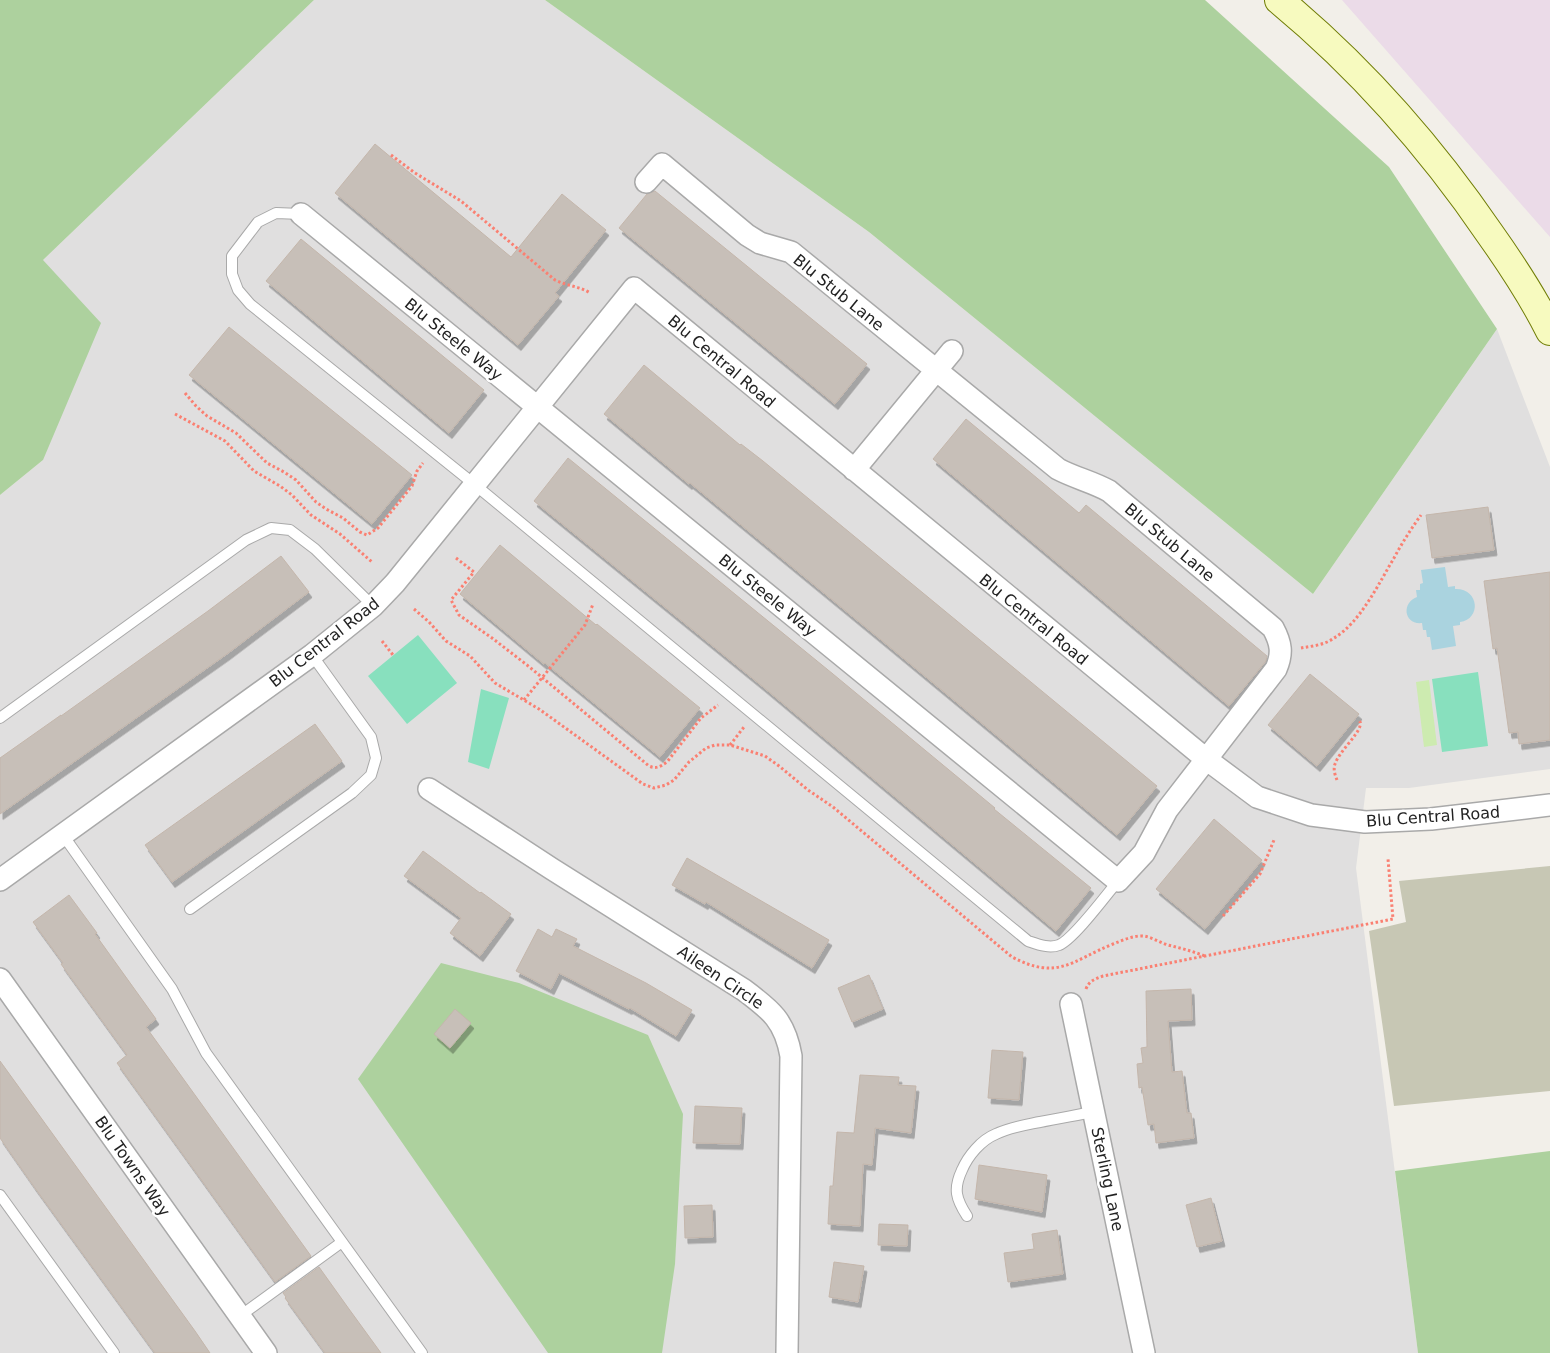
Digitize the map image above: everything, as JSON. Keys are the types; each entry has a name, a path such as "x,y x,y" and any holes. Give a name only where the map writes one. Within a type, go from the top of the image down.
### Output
{"main road":[{"path":"1279,0 1324,39 1402,118 1462,192 1513,266 1550,331"}],"street":[{"name":"Blu Stub Lane","path":"646,182 662,164 747,235 760,243 791,252 1058,469 1109,491 1273,628 1279,639 1280,650"},
{"name":"Blu Steele Way","path":"301,214 1118,881"},
{"name":"Blu Central Road","path":"0,880 312,655 373,606 395,583 634,288 1206,760 1257,797 1311,815 1366,822 1431,819 1550,805"},
{"path":"854,470 952,351"},
{"path":"1118,881 1144,853 1167,810 1276,669 1280,659 1280,650"},
{"name":"Aileen Circle","path":"428,789 552,870 744,990 765,1006 779,1022 788,1038 791,1056 786,1353"},
{"name":"Blu Towns Way","path":"0,979 266,1353"},
{"name":"Sterling Lane","path":"1079,1000 1093,1112 1144,1353"}],"lane":[{"path":"301,214 276,213 258,222 232,256 232,274 238,290 250,304 474,484 1028,941 1044,946 1059,945 1072,936 1118,881"},
{"path":"0,718 246,540 271,528 290,530 315,549 373,606"},
{"path":"190,909 352,793 372,775 376,758 371,737 312,655"},
{"path":"63,835 172,989 206,1053 422,1353"},
{"path":"967,1216 959,1204 956,1192 958,1177 966,1160 994,1134 1012,1128 1093,1112"},
{"path":"0,1195 114,1353"},
{"path":"240,1316 342,1242"}],"path":[{"path":"391,155 415,173 460,200 555,280 582,288 590,293"},
{"path":"185,393 207,416 236,432 267,463 296,480 316,502 326,510 343,518 360,532 367,534 378,528 412,486 417,471 423,463"},
{"path":"175,414 225,441 254,471 292,494 311,515 340,534 372,562"},
{"path":"1280,650 1314,646 1333,639 1349,627 1374,593 1420,515"},
{"path":"456,558 474,572 450,600 459,615 492,638 642,761 654,768 667,762 701,718 720,702"},
{"path":"524,700 584,625 595,600"},
{"path":"414,609 446,641 470,656 494,683 539,709 643,784 654,788 666,785 674,780 689,762 706,748 715,745 730,745 765,756 833,807 1012,957 1026,964 1042,968 1058,968 1071,964 1096,950 1127,938 1140,936 1148,936 1205,956"},
{"path":"382,641 393,655"},
{"path":"1337,780 1334,770 1335,763 1360,729 1358,719"},
{"path":"730,745 746,724"},
{"path":"1223,916 1260,874 1274,840"},
{"path":"1079,1000 1086,991 1088,983 1103,976 1393,919 1388,859"}],"shaded area":[{"path":"314,0 545,0 869,232 1313,594 1497,329 1550,467 1550,769 1409,788 1366,788 1356,868 1418,1353 0,1353 0,495 43,460 42,261"},
{"path":"1342,0 1550,0 1550,237"},
{"path":"1550,866 1550,1091 1394,1106 1369,931 1406,922 1399,881"}],"green space":[{"path":"0,0 314,0 43,260 101,323 43,460 0,495"},
{"path":"545,0 1205,0 1389,167 1497,329 1313,594 869,232"},
{"path":"418,635 457,683 407,724 368,676"},
{"path":"1478,672 1488,746 1442,752 1432,679"},
{"path":"1429,680 1437,745 1424,747 1416,682"},
{"path":"481,689 509,698 489,769 468,762"},
{"path":"441,963 519,983 648,1035 683,1114 675,1264 662,1353 548,1353 358,1079"},
{"path":"1550,1151 1550,1353 1418,1353 1395,1171"}],"water":[{"path":"1445,567 1448,587 1455,586 1455,589 1469,593 1475,604 1472,615 1467,620 1460,622 1460,625 1453,626 1456,646 1432,650 1430,637 1427,637 1426,630 1423,630 1422,623 1411,621 1408,617 1407,608 1408,604 1417,597 1416,590 1420,590 1420,584 1423,583 1421,570"}],"building":[{"path":"375,144 511,257 562,194 606,230 555,293 559,296 518,345 335,193"},
{"path":"655,191 867,364 835,404 619,228 647,194"},
{"path":"301,239 484,390 449,433 266,281"},
{"path":"229,327 412,475 372,524 189,375"},
{"path":"644,365 1157,786 1117,835 604,414"},
{"path":"966,419 1079,513 1086,505 1267,656 1266,661 1229,706 933,459"},
{"path":"568,458 1091,888 1056,931 762,686 534,501"},
{"path":"1488,507 1494,550 1432,558 1426,515"},
{"path":"500,545 700,708 660,757 460,594"},
{"path":"281,556 309,592 227,654 0,814 0,758 208,611"},
{"path":"1550,572 1550,740 1519,744 1518,732 1509,733 1497,648 1493,649 1484,581"},
{"path":"1310,674 1359,714 1317,766 1268,725"},
{"path":"315,724 342,761 172,882 145,845"},
{"path":"1214,819 1262,860 1205,929 1156,889"},
{"path":"423,851 511,914 480,956 450,933 461,918 404,876"},
{"path":"687,858 829,940 812,968 706,902 705,904 672,885"},
{"path":"69,895 156,1019 146,1027 311,1256 275,1282 117,1063 127,1055 33,922"},
{"path":"538,929 552,937 556,929 577,939 573,946 646,983 692,1010 676,1036 630,1008 559,973 551,989 516,971"},
{"path":"869,975 883,1009 852,1022 838,988"},
{"path":"1191,989 1192,1020 1168,1021 1172,1072 1182,1071 1187,1113 1191,1113 1194,1138 1156,1143 1154,1124 1148,1125 1142,1087 1139,1088 1137,1064 1143,1063 1141,1048 1147,1047 1146,991"},
{"path":"455,1009 471,1023 450,1048 434,1034"},
{"path":"992,1050 1023,1052 1019,1100 988,1098"},
{"path":"0,1061 210,1353 155,1353 35,1188 0,1138"},
{"path":"860,1075 899,1077 898,1085 916,1086 911,1133 875,1128 872,1165 863,1164 860,1226 828,1224 830,1186 833,1186 837,1132 854,1133"},
{"path":"695,1106 742,1108 740,1144 693,1143"},
{"path":"979,1165 1047,1175 1042,1212 975,1199"},
{"path":"1211,1198 1222,1241 1197,1247 1186,1205"},
{"path":"712,1205 713,1237 685,1238 684,1206"},
{"path":"879,1224 908,1225 907,1246 878,1245"},
{"path":"1057,1230 1063,1274 1008,1282 1004,1253 1034,1249 1032,1234"},
{"path":"834,1262 864,1266 858,1302 829,1297"},
{"path":"319,1267 381,1353 325,1353 285,1298 283,1293"}]}
